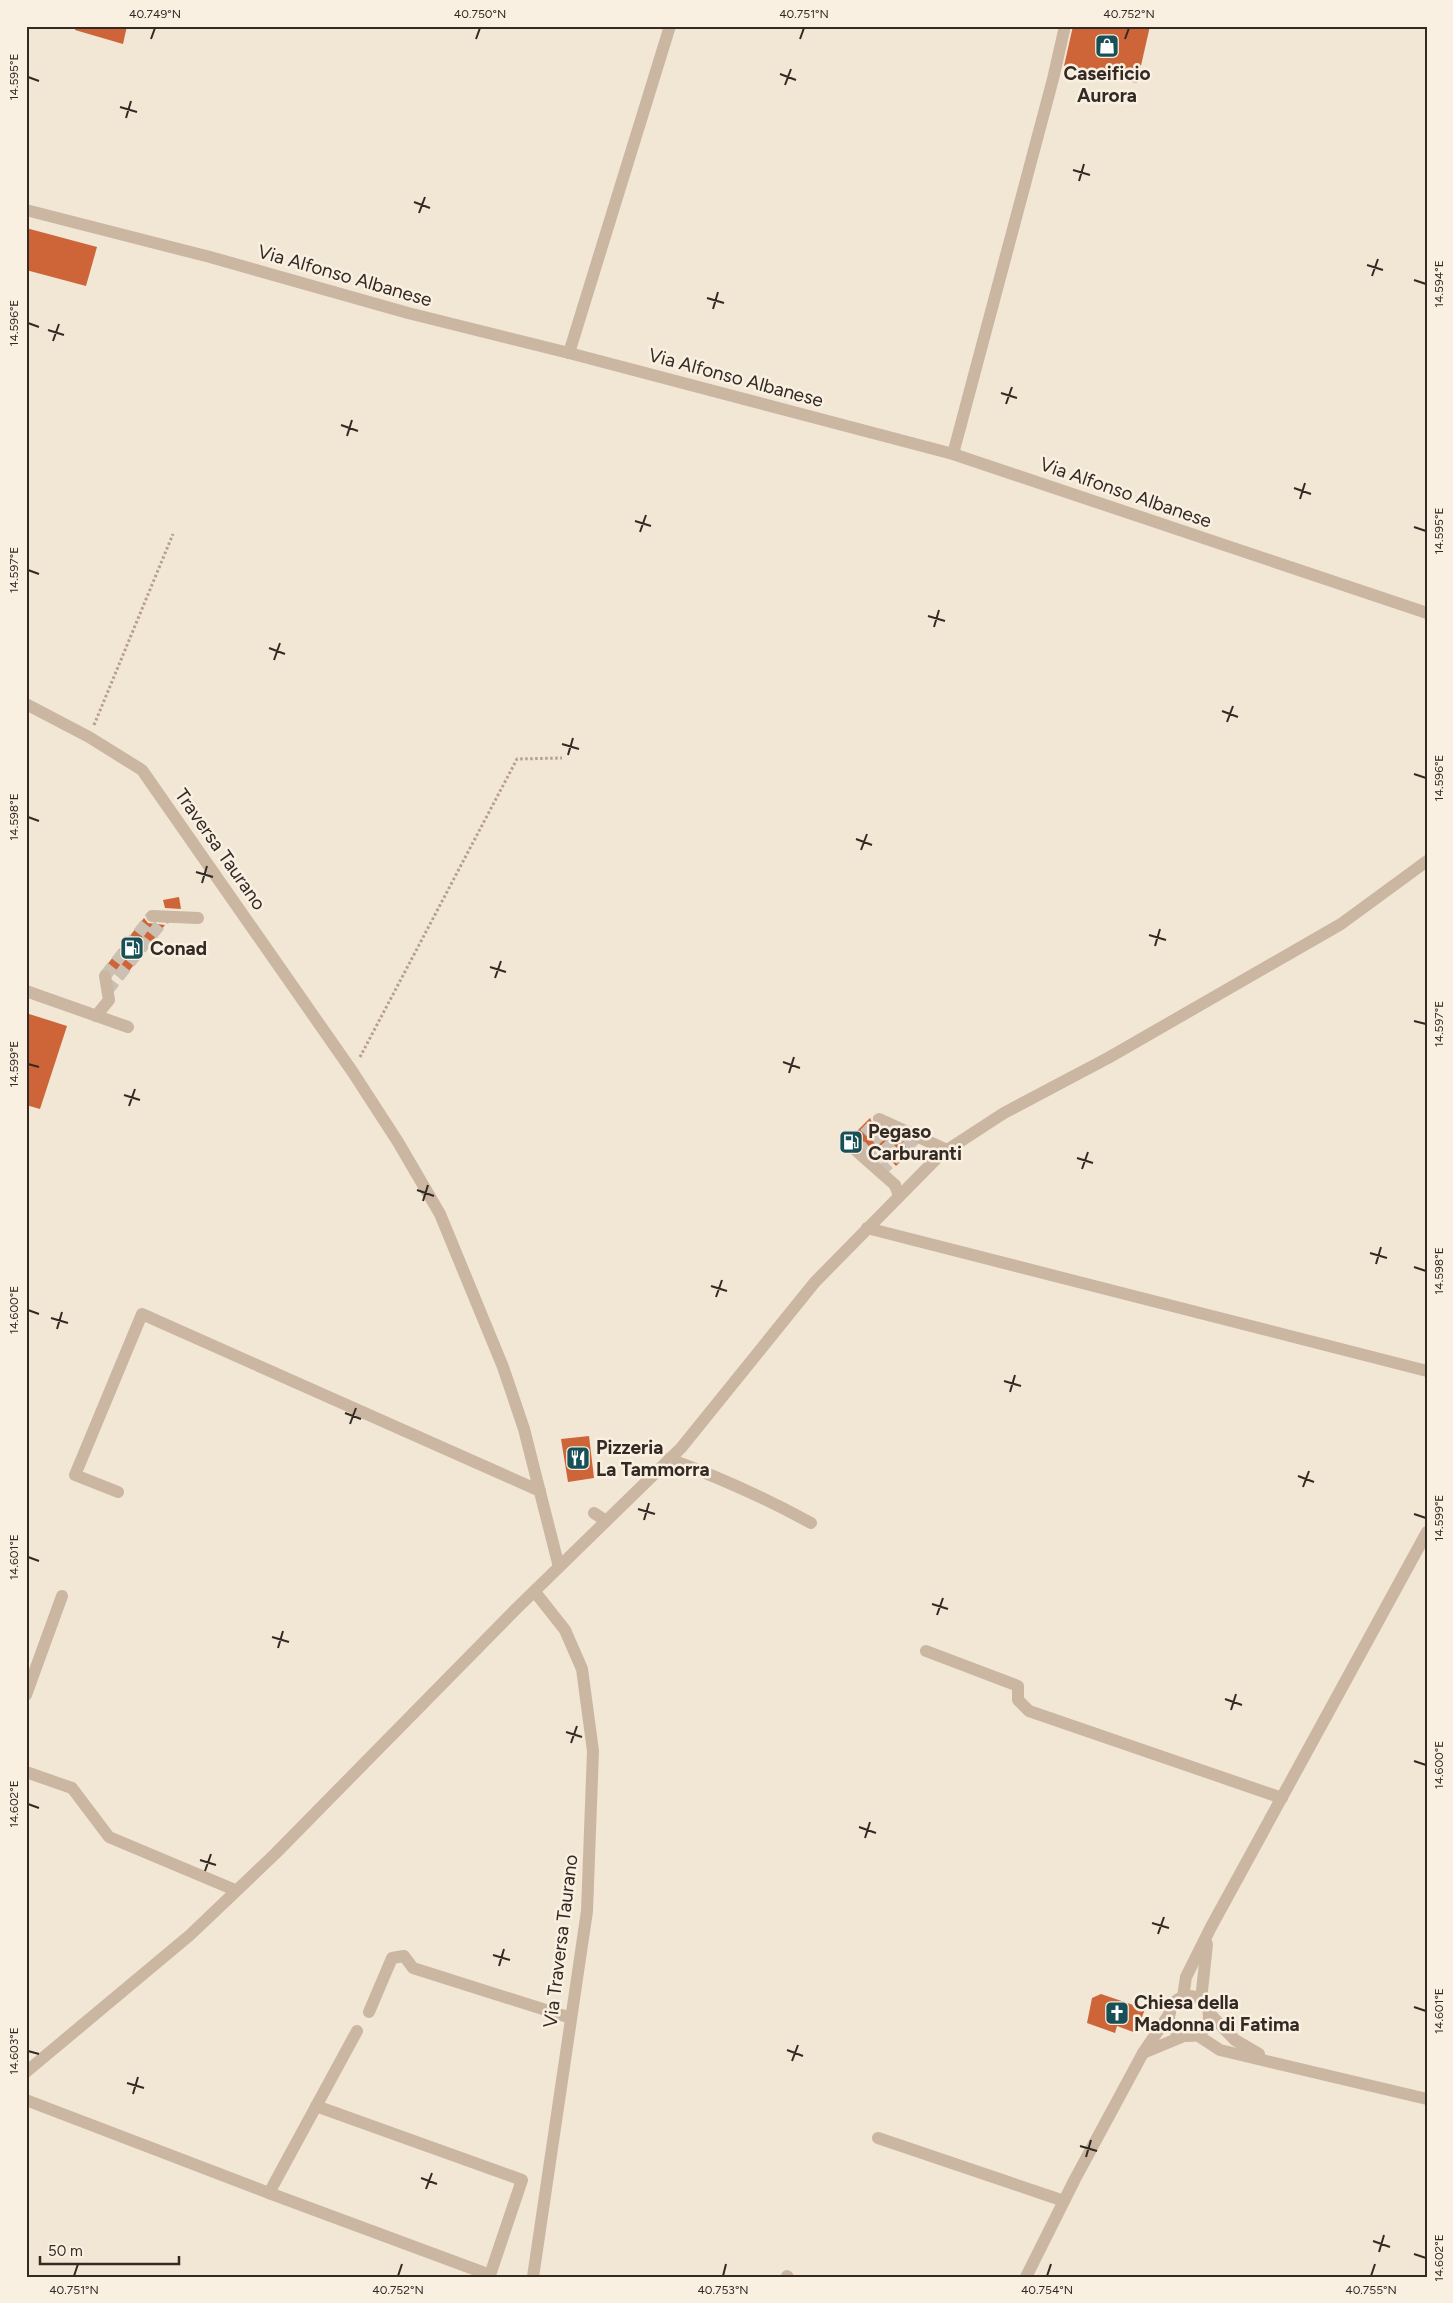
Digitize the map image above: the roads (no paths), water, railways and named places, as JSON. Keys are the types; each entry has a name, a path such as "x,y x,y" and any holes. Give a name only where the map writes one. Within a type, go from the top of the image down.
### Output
{"street":[{"path":"569,353 670,26"},
{"path":"953,454 1053,79 1065,26"},
{"name":"Via Alfonso Albanese","path":"26,210 210,257 408,313 569,353 953,454 1427,613"},
{"name":"Traversa Taurano","path":"26,704 89,737 142,770 352,1071 398,1142 440,1214 503,1367 524,1429 559,1567"},
{"path":"26,2072 190,1935 235,1890 275,1854 559,1567 681,1448 815,1282 947,1150 1004,1113 1108,1058 1341,924 1427,862"},
{"path":"152,916 198,918"},
{"path":"96,1016 109,1000 105,976"},
{"path":"26,991 128,1027"},
{"path":"879,1119 947,1150"},
{"path":"852,1147 895,1185 899,1196"},
{"path":"867,1228 1427,1371"},
{"path":"118,1492 75,1475 142,1314 540,1492"},
{"path":"669,1459 713,1474 811,1523"},
{"path":"594,1513 606,1521"},
{"path":"1183,1997 1186,1977 1211,1927 1427,1532"},
{"name":"Via Traversa Taurano","path":"533,2277 587,1911 592,1751 582,1668 565,1630 535,1592"},
{"path":"26,1695 62,1596"},
{"path":"926,1652 1018,1686 1018,1700 1029,1711 1282,1798"},
{"path":"26,1772 72,1788 109,1837 235,1890"},
{"path":"1201,2000 1205,1953 1211,1927"},
{"path":"369,2012 392,1958 404,1956 413,1968 571,2018"},
{"path":"1026,2277 1064,2201 1144,2053 1170,2013 1174,2003 1183,1997 1196,1997 1201,2000 1209,2013 1235,2040 1267,2060"},
{"path":"1170,2013 1171,2025 1178,2034 1184,2036"},
{"path":"1197,2035 1207,2026 1209,2013"},
{"path":"269,2193 357,2030"},
{"path":"1144,2053 1184,2036 1197,2035 1220,2050 1427,2099"},
{"path":"26,2100 490,2275 522,2180 316,2106"},
{"path":"878,2138 1064,2201"}],"tunnel":[{"path":"105,976 152,916"},
{"path":"107,991 166,917"},
{"path":"852,1147 879,1119"},
{"path":"860,1154 891,1125"},
{"path":"870,1163 906,1131"},
{"path":"880,1172 917,1137"}],"place":[{"name":"Caseificio Aurora","path":"1107,46"},
{"name":"Conad","path":"132,948"},
{"name":"Pegaso Carburanti","path":"851,1142"},
{"name":"Pizzeria La Tammorra","path":"578,1458"},
{"name":"Chiesa della Madonna di Fatima","path":"1117,2013"}]}
